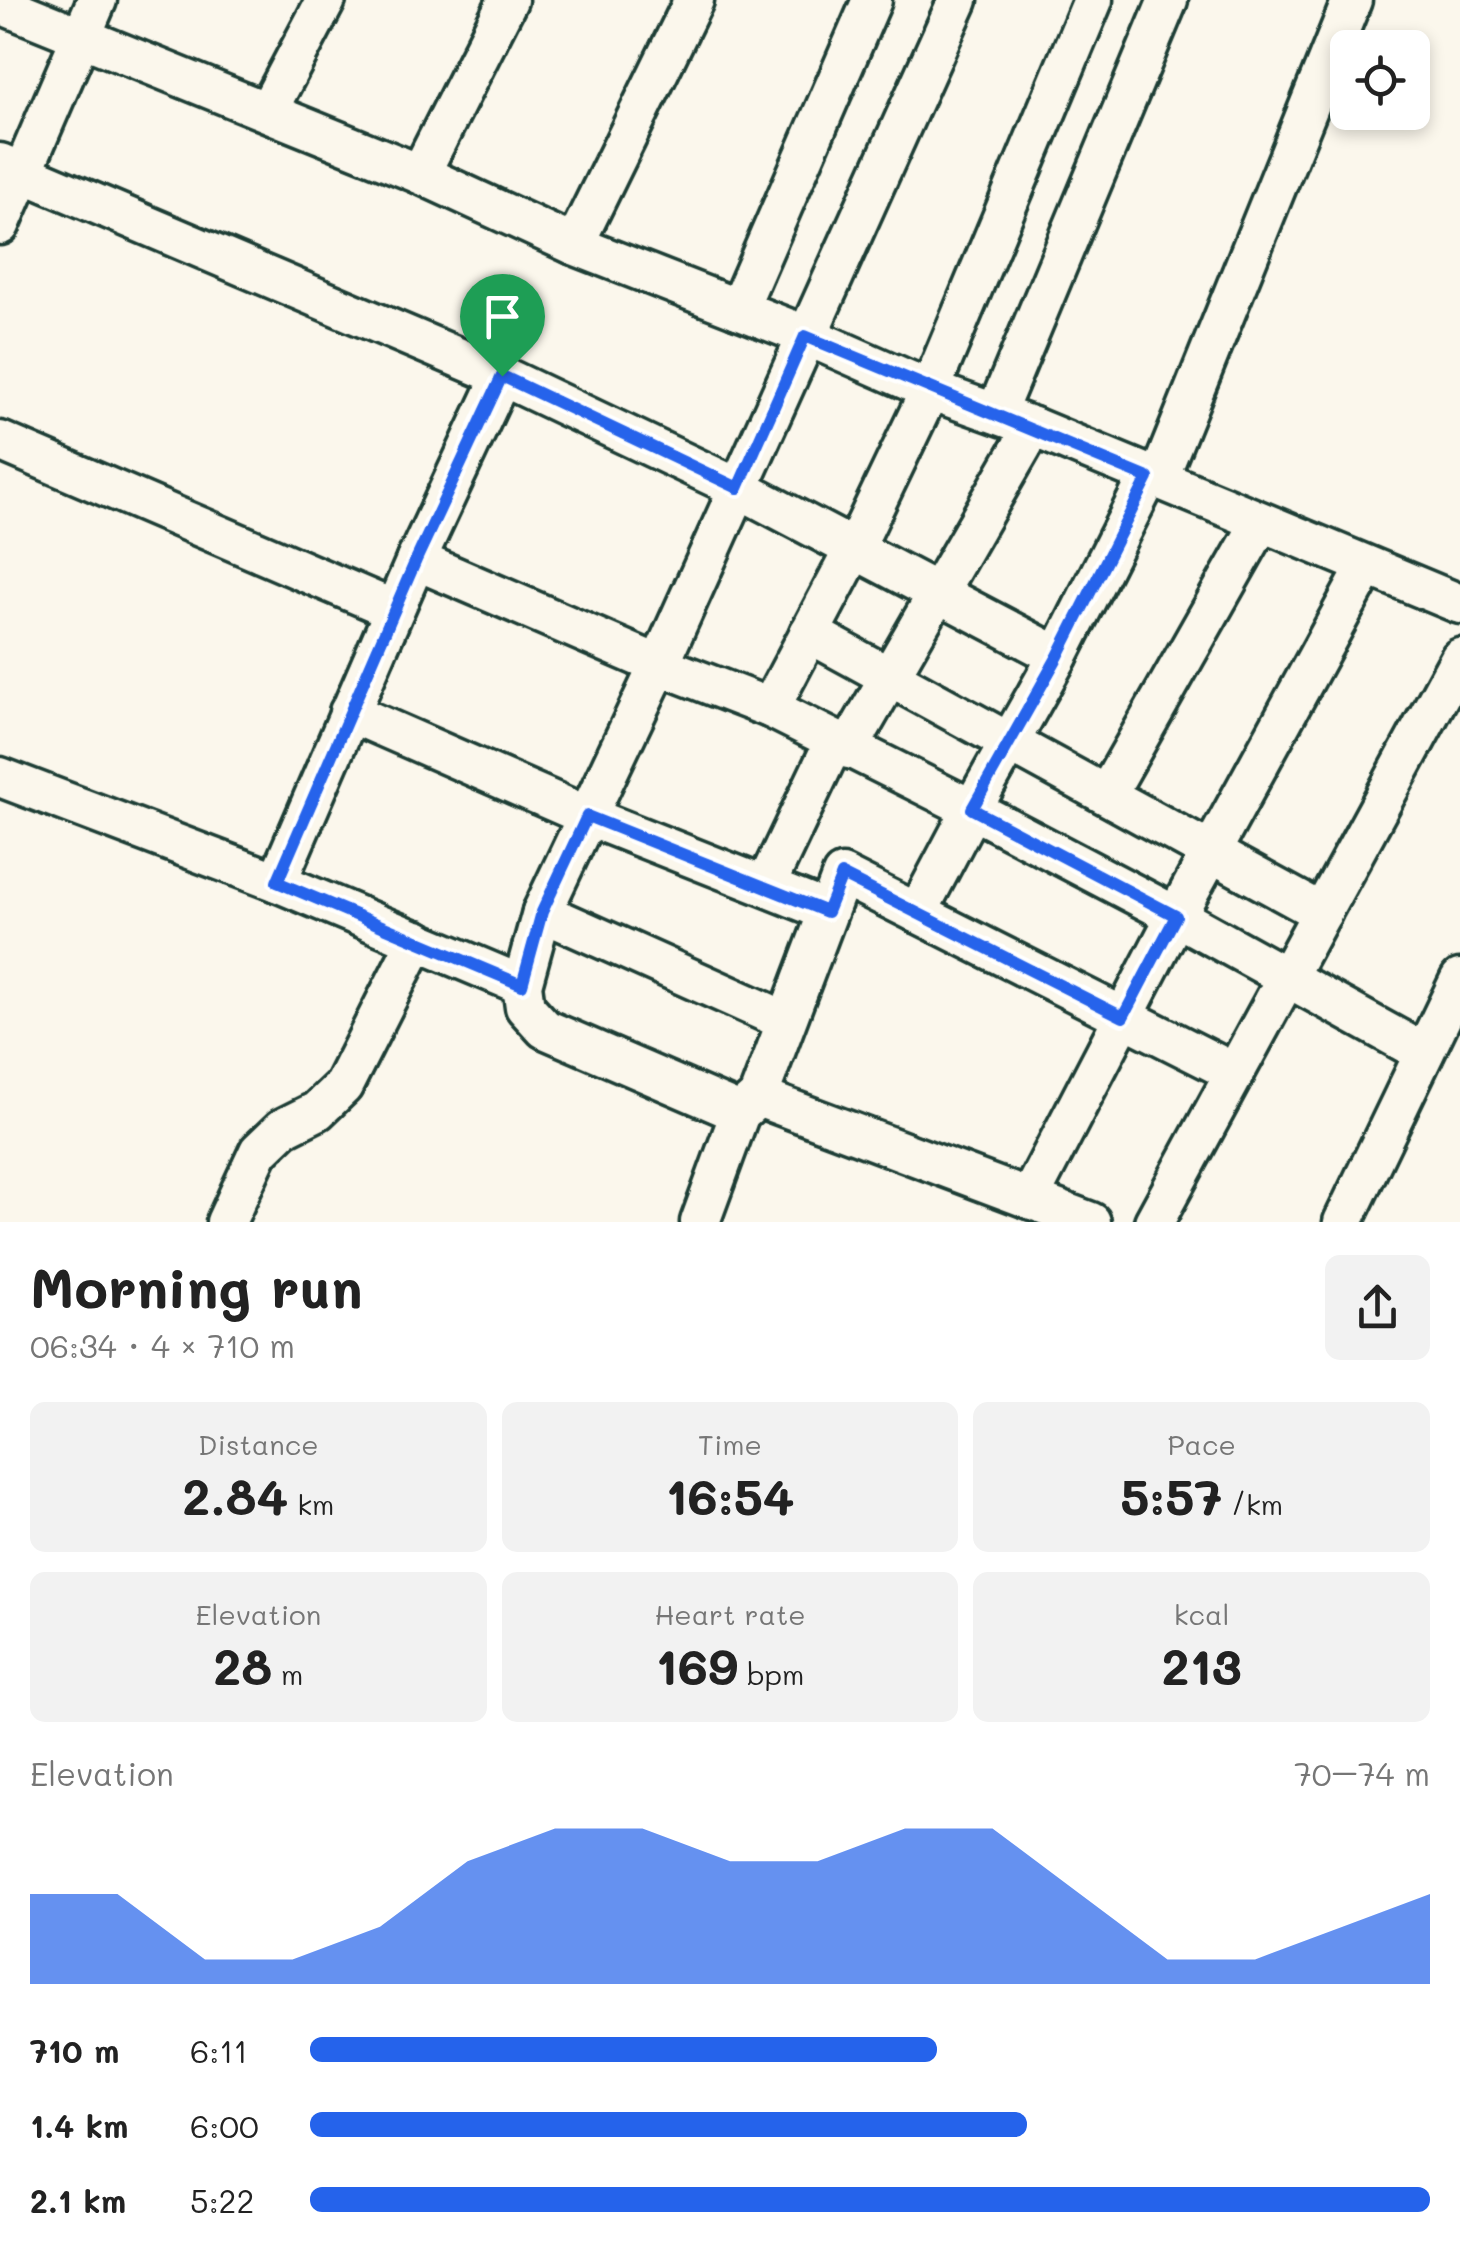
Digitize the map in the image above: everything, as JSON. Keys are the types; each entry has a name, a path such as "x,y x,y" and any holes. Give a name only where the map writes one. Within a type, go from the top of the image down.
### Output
{"street":[{"path":"268,110 326,0"},
{"path":"420,174 508,0"},
{"path":"574,244 694,0"},
{"path":"738,309 872,0"},
{"path":"958,0 659,664 542,912 522,985 525,1007 545,1029 749,1105 1091,1222"},
{"path":"770,708 854,549 930,390 1093,0"},
{"path":"996,412 1168,0"},
{"path":"918,913 1153,479 1352,0"},
{"path":"0,4 89,17 268,110 574,244 930,390 996,412 1460,604"},
{"path":"0,226 12,168 89,17"},
{"path":"12,168 502,376 738,488 1058,656"},
{"path":"277,882 416,560 502,376"},
{"path":"766,885 841,745 890,676 1032,428"},
{"path":"0,440 394,610"},
{"path":"1107,794 1260,522"},
{"path":"416,560 770,708 1176,916 1424,1053"},
{"path":"1028,1199 1176,916 1367,566"},
{"path":"810,633 1322,913"},
{"path":"1154,1222 1460,658"},
{"path":"349,712 587,816 827,912"},
{"path":"0,776 277,882 522,985"},
{"path":"700,1222 786,1020 842,875 1235,1073"},
{"path":"542,912 786,1020"},
{"path":"226,1222 259,1151 284,1128 316,1111 343,1086 417,940"},
{"path":"1343,1222 1460,979"}],"route":[{"path":"805,336 1148,478 1058,656 972,809 1176,916 1123,1017 842,875 827,912 587,816 542,912 522,985 277,882 416,560 502,376 738,488 805,336"}]}
